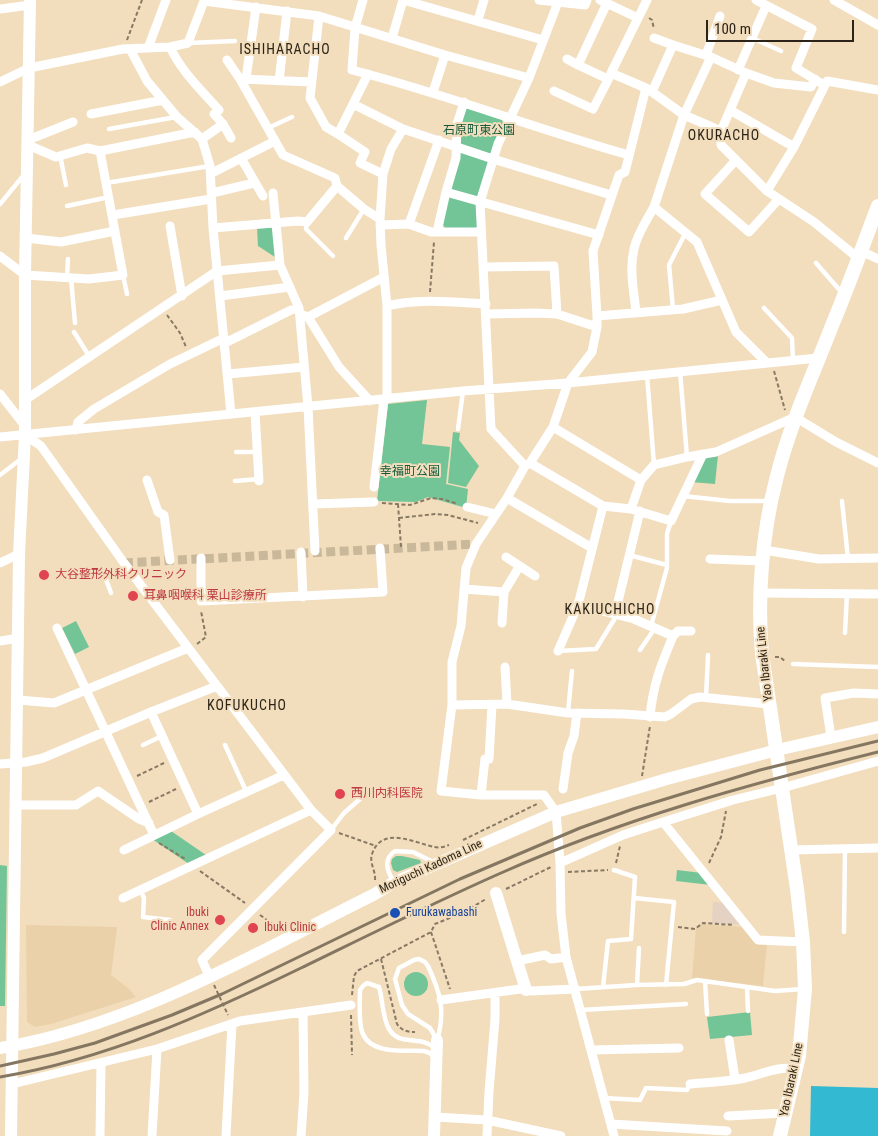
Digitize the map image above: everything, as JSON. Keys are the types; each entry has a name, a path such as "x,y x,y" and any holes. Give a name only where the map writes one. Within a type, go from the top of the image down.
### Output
{"main road":[{"name":"Yao Ibaraki Line","path":"780,1136 799,1056 805,989 803,942 777,750 762,656 760,632 764,556 771,501 792,418 844,295 878,206"}],"street":[{"path":"148,48 166,0"},
{"path":"0,82 29,68 126,49 188,44 204,0 319,16 445,55 529,78"},
{"path":"363,0 355,28 352,70 434,92 571,138 629,155"},
{"path":"392,38 403,0 543,40"},
{"path":"440,10 443,0"},
{"path":"478,20 484,0"},
{"path":"539,0 585,5 587,0"},
{"path":"554,91 593,109 647,0"},
{"path":"756,0 812,29 796,68 824,85"},
{"path":"834,0 878,25"},
{"path":"555,1 529,78 510,117 493,159 480,202 491,430 528,465 603,506 636,510 671,521 703,454"},
{"path":"578,65 603,2 639,16"},
{"path":"0,9 30,3 25,275 25,430 20,554 11,1136"},
{"path":"766,6 752,38 730,110 721,131 721,145 778,200 860,254 878,259"},
{"path":"243,79 256,7"},
{"path":"279,80 287,11"},
{"path":"319,16 310,98 326,127 365,152 360,162 382,174"},
{"path":"636,312 632,267 633,250 638,236 654,207 684,116 708,56 720,16"},
{"path":"654,38 708,56 774,83 811,87 815,79"},
{"path":"614,1136 566,957 561,914 561,873 556,812 544,795 481,795 441,791 452,705 452,662 461,626 466,568 476,544 552,427 568,383 592,352 597,327 594,251 598,234 619,175 625,172 649,90 673,45"},
{"path":"170,46 189,77 219,110 214,114 223,124 231,138"},
{"path":"126,49 162,100 177,117 202,139 211,170 213,228 225,340 230,414"},
{"path":"434,92 445,55"},
{"path":"227,60 243,79 283,155 335,178 337,186 380,222 408,224 436,232 482,232"},
{"path":"567,60 649,90 684,116 721,131"},
{"path":"338,134 368,74"},
{"path":"243,79 312,82"},
{"path":"767,191 794,147 827,81 878,90"},
{"path":"91,114 162,100"},
{"path":"436,232 456,158 457,124 464,102"},
{"path":"353,104 402,129 611,195"},
{"path":"730,110 794,147"},
{"path":"28,143 73,122"},
{"path":"202,139 223,124"},
{"path":"374,487 386,399 387,306 380,222 382,174 391,149 402,129"},
{"path":"28,143 56,157 88,148 100,151 195,132"},
{"path":"408,224 439,140"},
{"path":"211,170 275,141"},
{"path":"1,260 25,275 89,279 123,275 100,151"},
{"path":"241,158 263,196"},
{"path":"736,160 705,194 749,232 778,200"},
{"path":"112,215 211,196 254,183"},
{"path":"213,228 298,221 307,222 337,186"},
{"path":"446,192 598,234"},
{"path":"272,193 280,265 302,313 339,367 370,401"},
{"path":"654,207 698,242 736,332 768,362"},
{"path":"170,226 182,296"},
{"path":"26,238 61,242 116,231"},
{"path":"25,400 218,272 280,265"},
{"path":"484,267 554,266 557,314"},
{"path":"76,430 78,422 94,409 190,354 291,310 302,313 384,277"},
{"path":"220,296 290,287"},
{"path":"387,306 406,301 429,300 486,309 557,314 597,327"},
{"path":"597,316 673,310 722,300"},
{"path":"302,313 316,552"},
{"path":"0,437 25,430 76,430 818,358"},
{"path":"228,374 304,367"},
{"path":"0,394 25,430 41,446 128,568 284,775 311,810 330,830 202,960 210,976"},
{"path":"255,412 259,452 259,480"},
{"path":"616,614 629,555 641,480 654,465 716,452 792,418 878,463"},
{"path":"552,427 641,480"},
{"path":"147,480 158,512 164,515 170,560"},
{"path":"507,498 592,548"},
{"path":"313,504 374,502"},
{"path":"558,651 578,605 603,506"},
{"path":"468,507 496,514"},
{"path":"201,558 201,601 303,597 383,592 380,548"},
{"path":"301,552 303,597"},
{"path":"0,563 20,554"},
{"path":"710,559 764,556 819,559 878,558"},
{"path":"506,557 535,576"},
{"path":"502,624 504,592 519,567"},
{"path":"464,589 504,592"},
{"path":"761,593 878,594"},
{"path":"578,605 634,619 673,636"},
{"path":"57,628 149,822 152,836"},
{"path":"651,717 652,693 656,677 673,636 678,631 691,631"},
{"path":"0,640 13,639"},
{"path":"18,700 54,703 189,649"},
{"path":"505,667 507,704"},
{"path":"0,764 43,758 217,686"},
{"path":"831,737 825,698 854,693 878,694"},
{"path":"452,705 507,704 572,713 624,714 651,717 671,714 691,699 700,697 769,704"},
{"path":"481,795 485,759 490,759 492,705"},
{"path":"151,712 198,814"},
{"path":"563,789 568,753 574,736 572,713"},
{"name":"Moriguchi Kadoma Line","path":"0,1048 96,1023 173,993 373,895 393,883 556,812 777,750 878,726"},
{"path":"560,863 623,835 728,801 878,761"},
{"path":"124,850 284,775"},
{"path":"17,805 76,805 98,791 139,819 149,822"},
{"path":"123,898 311,810"},
{"path":"663,822 758,940 803,942"},
{"path":"791,850 878,848"},
{"path":"496,893 526,990"},
{"path":"517,961 544,955 552,959 566,957"},
{"path":"447,996 495,993 520,989 531,991 576,989"},
{"path":"487,1136 496,1013 495,993"},
{"path":"12,1084 157,1049 251,1019 352,1005"},
{"path":"301,1136 304,1093 303,1012"},
{"path":"226,1136 232,1024"},
{"path":"729,1040 735,1079"},
{"path":"592,1050 679,1048"},
{"path":"152,1136 157,1049"},
{"path":"434,1136 437,1051"},
{"path":"100,1136 101,1063"},
{"path":"690,1084 745,1078 766,1070 796,1069"},
{"path":"728,1116 785,1113"},
{"path":"434,1117 487,1120 522,1126 561,1136"},
{"path":"611,1124 727,1131"}],"lane":[{"path":"752,38 781,51"},
{"path":"188,44 234,41"},
{"path":"110,129 177,117"},
{"path":"268,128 292,117"},
{"path":"60,156 66,185"},
{"path":"0,204 28,170"},
{"path":"106,183 211,170"},
{"path":"67,206 109,198"},
{"path":"346,238 364,209"},
{"path":"307,222 306,229 333,256"},
{"path":"673,310 669,265 686,232"},
{"path":"68,259 75,323"},
{"path":"816,263 844,295"},
{"path":"123,275 127,294"},
{"path":"764,308 792,338 794,360"},
{"path":"74,332 90,357"},
{"path":"680,371 687,457"},
{"path":"647,374 654,465"},
{"path":"458,429 463,391"},
{"path":"236,452 259,452"},
{"path":"0,474 24,456"},
{"path":"235,481 259,480"},
{"path":"683,496 730,501 771,501"},
{"path":"842,501 848,559"},
{"path":"640,650 653,627 667,565 667,534 671,521"},
{"path":"629,555 667,565"},
{"path":"111,593 104,574 128,568"},
{"path":"845,633 847,594"},
{"path":"558,651 596,649 616,614"},
{"path":"706,698 708,655"},
{"path":"793,664 878,666"},
{"path":"572,671 572,713"},
{"path":"143,745 162,736"},
{"path":"225,745 246,792"},
{"path":"330,830 344,813 360,799"},
{"path":"844,932 845,848"},
{"path":"393,883 387,867 388,858 395,850 413,852 437,864"},
{"path":"604,987 608,941 631,939 636,878 614,870"},
{"path":"140,890 144,898 143,916 170,920"},
{"path":"634,898 674,902 666,985"},
{"path":"637,985 640,948"},
{"path":"418,959 425,962 447,996 437,1051 430,1028 408,1014 402,1005 395,978 396,971 418,959"},
{"path":"576,989 684,984 697,980 776,991 805,989"},
{"path":"705,981 707,1014"},
{"path":"367,984 379,987 387,1024 394,1036 406,1041 426,1043 437,1051 430,1053 382,1048 371,1044 361,1030 360,990 363,986 367,984"},
{"path":"747,987 748,1011"},
{"path":"580,1010 686,1004"},
{"path":"604,1098 640,1100 646,1088 687,1090 690,1084"},
{"path":"520,1136 522,1126"}],"path":[{"path":"126,49 142,0"},
{"path":"639,16 652,20 654,38"},
{"path":"429,300 436,232"},
{"path":"163,309 180,333 190,354"},
{"path":"768,362 775,373 792,418"},
{"path":"374,502 410,505 431,498 442,499 468,507"},
{"path":"398,504 401,547"},
{"path":"399,518 435,514 448,515 488,526"},
{"path":"189,649 206,637 200,605 201,601"},
{"path":"762,656 780,657 793,664"},
{"path":"640,787 651,717"},
{"path":"129,780 173,759"},
{"path":"141,806 185,785"},
{"path":"705,872 721,837 728,801"},
{"path":"459,841 541,803"},
{"path":"330,830 376,846"},
{"path":"561,873 614,870 623,835"},
{"path":"152,836 277,927 281,934"},
{"path":"373,886 375,873 371,860 372,853 376,846 385,840 402,837 434,847 450,845"},
{"path":"352,1055 352,1005 354,976 357,971 431,932 435,924 560,863"},
{"path":"671,926 696,929 703,923 748,927"},
{"path":"431,932 447,996"},
{"path":"210,976 232,1024"}],"shaded area":[{"path":"713,902 725,903 744,925 712,923"},
{"path":"700,924 746,927 767,943 763,986 692,978 696,928"},
{"path":"26,925 117,927 111,975 136,997 51,1024 35,1027 27,1022"}],"green space":[{"name":"石原町東公園","path":"465,108 501,117 503,123 491,153 478,226 475,229 446,229 443,225 460,125"},
{"path":"270,227 274,229 278,259 258,246 257,228"},
{"name":"幸福町公園","path":"427,400 422,444 450,447 446,484 468,489 466,508 428,497 416,502 377,501 388,404"},
{"path":"453,432 460,433 459,440 479,466 466,487 448,483"},
{"path":"704,455 718,455 715,484 691,482"},
{"path":"76,621 89,647 75,654 62,628"},
{"path":"171,831 206,855 189,864 152,839"},
{"path":"396,856 420,860 421,863 397,872 393,870 391,863 392,859"},
{"path":"0,865 7,866 5,1006 0,1006"},
{"path":"677,870 702,873 711,885 676,881"},
{"path":"416,972 425,975 428,984 425,993 416,996 407,993 404,984 407,975"},
{"path":"750,1012 752,1035 710,1039 707,1017"}],"water":[{"path":"811,1086 878,1088 878,1136 810,1136"}],"tunnel":[{"path":"124,563 476,544"}],"railway":[{"path":"0,1066 95,1043 172,1015 222,994 460,879 580,828 633,809 760,770 878,741"},
{"path":"0,1077 79,1059 117,1047 191,1018 265,985 476,884 593,836 640,819 734,790 878,752"}],"place":[{"name":"大谷整形外科クリニック","path":"44,575"},
{"name":"耳鼻咽喉科 栗山診療所","path":"133,596"},
{"name":"西川内科医院","path":"340,794"},
{"name":"Furukawabashi","path":"395,913"},
{"name":"Ibuki Clinic Annex","path":"220,920"},
{"name":"Ibuki Clinic","path":"253,928"}],"district":[{"name":"ISHIHARACHO","path":"285,50"},
{"name":"OKURACHO","path":"724,136"},
{"name":"KAKIUCHICHO","path":"610,610"},
{"name":"KOFUKUCHO","path":"247,706"}]}
